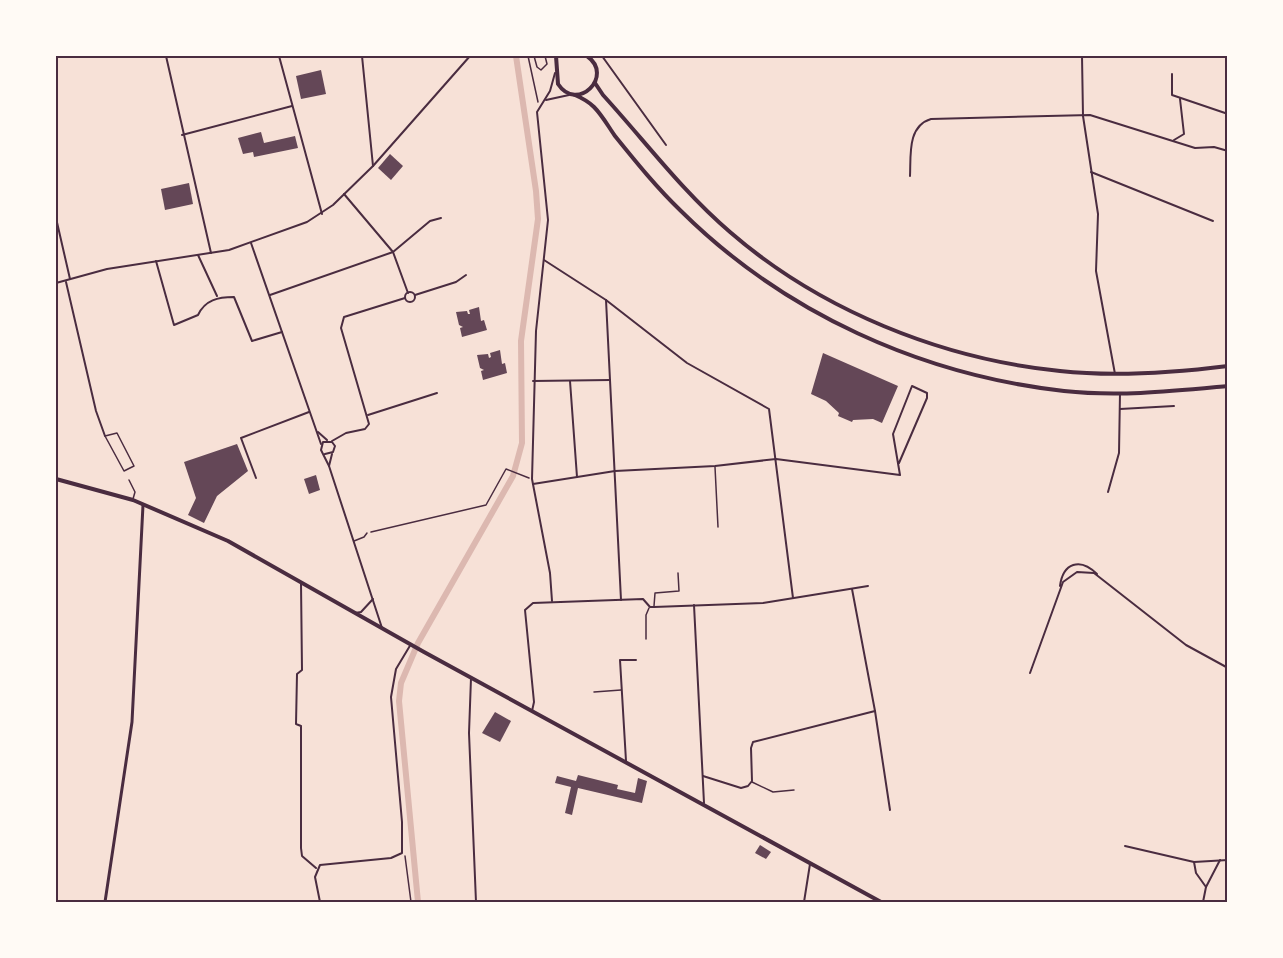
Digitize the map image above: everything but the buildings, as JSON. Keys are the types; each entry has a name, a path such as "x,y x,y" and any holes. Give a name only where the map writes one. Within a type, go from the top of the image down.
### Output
{"main road":[{"path":"555,56 555,73 561,88 594,107 655,184 708,237 798,302 894,350 961,372 1066,391 1120,393 1227,386"},
{"path":"587,56 596,67 596,83 604,97 690,195 754,251 813,291 890,329 974,355 1029,368 1115,374 1166,373 1227,366"},
{"path":"573,95 587,92 596,83"},
{"path":"56,479 143,503 228,541 301,580 424,652 881,903"}],"street":[{"path":"166,56 182,135 211,253"},
{"path":"279,56 322,214"},
{"path":"362,56 373,166"},
{"path":"56,284 107,269 211,253 251,243 301,225 322,214 373,166 470,56"},
{"path":"602,56 666,146"},
{"path":"1082,56 1083,116 1098,214 1096,271 1115,374"},
{"path":"544,102 555,73"},
{"path":"1172,74 1172,95 1227,114"},
{"path":"552,601 550,573 532,479 533,381 548,201 537,115 544,102 557,95 573,95"},
{"path":"1174,141 1184,134 1180,98"},
{"path":"182,135 293,106"},
{"path":"910,176 913,135 927,120 1095,116 1194,148 1214,147 1227,151"},
{"path":"1091,172 1213,221"},
{"path":"344,194 393,252 408,293"},
{"path":"56,218 70,279"},
{"path":"270,295 393,252 430,221 441,218"},
{"path":"251,243 325,454 382,628"},
{"path":"198,255 218,297"},
{"path":"544,260 606,300 687,363 770,409 793,598"},
{"path":"156,261 174,325 198,315 202,306 218,297 234,297 252,341 282,332"},
{"path":"408,293 415,295 456,282 466,275"},
{"path":"66,281 96,411 105,436"},
{"path":"332,442 367,428 368,415 341,322 349,313 405,298 408,293"},
{"path":"405,298 412,302 415,295"},
{"path":"606,300 621,600"},
{"path":"533,381 610,380"},
{"path":"570,381 577,478"},
{"path":"533,484 615,471 715,466 776,459 900,475 893,434 912,386 927,393 927,398 899,464"},
{"path":"368,415 437,393"},
{"path":"1108,492 1119,453 1120,393"},
{"path":"1120,408 1174,406"},
{"path":"256,478 241,438 309,412"},
{"path":"315,430 335,446"},
{"path":"329,466 338,438"},
{"path":"321,445 327,440"},
{"path":"325,454 332,453"},
{"path":"105,903 132,722 143,503"},
{"path":"1059,592 1063,573 1073,564 1086,565 1186,645 1227,668"},
{"path":"1030,673 1065,579 1075,572 1088,571 1101,578"},
{"path":"301,580 302,670 297,674 296,723 301,726 301,848 302,856 317,869"},
{"path":"531,711 534,702 525,610 533,603 643,599 650,607 728,604 793,598 868,586"},
{"path":"852,589 875,711 890,810"},
{"path":"355,613 361,612 373,599"},
{"path":"694,605 704,804"},
{"path":"320,903 317,869 320,864 402,854 404,847 391,697 396,669 413,645"},
{"path":"626,761 620,660 636,660"},
{"path":"471,677 469,732 476,903"},
{"path":"703,776 741,788 748,786 752,782 751,748 755,741 875,711"},
{"path":"1125,846 1194,862 1227,860"},
{"path":"1203,903 1206,887 1220,861"},
{"path":"1194,862 1196,873 1206,887"},
{"path":"804,903 810,864"}],"lane":[{"path":"117,433 134,466 124,471 105,436 117,433"},
{"path":"715,466 718,527"},
{"path":"129,480 135,492 133,500"},
{"path":"353,542 367,533"},
{"path":"654,607 655,593 679,591 678,573"},
{"path":"646,639 646,615 650,607"},
{"path":"594,692 622,690"},
{"path":"752,782 773,792 794,790"}],"path":[{"path":"528,56 535,97 541,105"},
{"path":"534,56 537,67 541,70 547,64 545,56"},
{"path":"367,533 486,505 506,469 532,479"},
{"path":"404,847 411,903"}],"waterway":[{"path":"418,902 399,701 401,683 418,643 513,476 522,443 521,341 538,219 516,56"}]}
